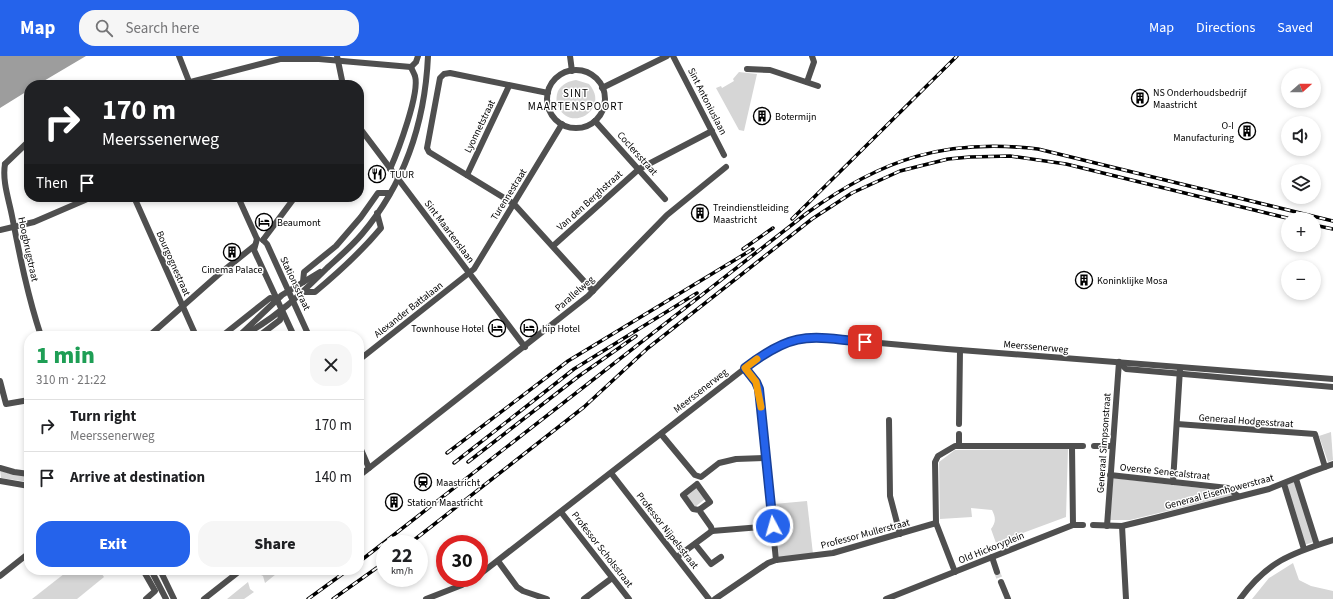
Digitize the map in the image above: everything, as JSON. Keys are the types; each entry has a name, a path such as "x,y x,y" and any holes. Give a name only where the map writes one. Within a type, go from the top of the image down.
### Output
{"street":[{"path":"179,56 188,80"},
{"path":"411,68 416,62 418,56"},
{"path":"250,331 282,311 305,292 357,239 378,213 398,179 406,161 418,123 425,93 428,56"},
{"path":"570,56 572,71"},
{"path":"602,88 667,56"},
{"name":"Sint Antoniuslaan","path":"673,56 724,156"},
{"path":"807,82 814,62 812,56"},
{"path":"204,80 280,59 337,59 411,68"},
{"path":"337,59 342,80"},
{"path":"390,169 401,142 410,111 416,78 411,68"},
{"path":"747,70 770,70 818,86"},
{"path":"572,71 583,71 599,81 602,88 604,104 602,111 595,121 579,128 562,124 550,111 547,102 548,93 552,84 559,76 572,71"},
{"path":"548,93 450,73 444,74 440,78 427,148 430,152 514,204 593,291"},
{"name":"Lyonnetstraat","path":"466,175 509,86"},
{"name":"Coclersstraat","path":"595,121 665,199"},
{"name":"Turennestraat","path":"470,274 562,124"},
{"name":"Van den Berghstraat","path":"553,246 639,169 712,131"},
{"name":"Sint Maartenslaan","path":"364,134 525,347"},
{"path":"0,159 5,164 24,146"},
{"name":"Hoogbrugstraat","path":"5,164 4,178 14,227 26,284 40,331"},
{"name":"Parallelweg","path":"364,472 525,347 593,291 667,215 726,167"},
{"path":"303,282 304,272 336,246 378,193 390,193"},
{"path":"0,230 34,222 80,202"},
{"name":"Bourgognestraat","path":"136,202 194,331"},
{"name":"Stationsstraat","path":"241,202 260,240 267,244 307,331"},
{"path":"154,331 254,246 291,202"},
{"path":"305,292 315,292 360,253 381,228 378,213"},
{"path":"254,246 254,250 292,331"},
{"path":"244,331 288,291 328,267"},
{"name":"Alexander Battalaan","path":"364,356 470,274"},
{"path":"228,331 270,298 277,300"},
{"path":"266,331 280,320 282,311"},
{"name":"Meerssenerweg","path":"488,568 745,368 775,346 791,340 806,338 1119,362 1180,370 1331,387 1332,379 1180,370"},
{"path":"959,424 960,350"},
{"name":"Generaal Simpsonstraat","path":"1107,526 1119,362"},
{"path":"745,368 756,382 759,389 776,560"},
{"path":"1173,482 1180,370"},
{"path":"0,381 6,404 24,401"},
{"path":"889,420 890,496 900,534"},
{"name":"Generaal Hodgesstraat","path":"1177,424 1315,434 1326,467"},
{"path":"661,434 695,475 701,477 719,463 736,459 766,458"},
{"path":"959,434 959,446"},
{"name":"Old Hickoryplein","path":"1083,446 959,446 938,456 935,462 936,523 955,572 1073,525 1083,525"},
{"path":"1072,446 1073,525"},
{"path":"1094,446 1112,446"},
{"path":"364,457 369,468"},
{"name":"Generaal Eisenhowerstraat","path":"1107,526 1122,526 1269,489 1333,464"},
{"path":"0,468 24,473"},
{"name":"Professor Nijpelsstraat","path":"611,473 709,599"},
{"name":"Overste Senecalstraat","path":"1110,476 1228,488 1238,496"},
{"path":"1296,479 1317,545"},
{"path":"0,481 24,485"},
{"path":"699,510 710,502 697,484 683,495 693,508 699,510 711,527 712,532"},
{"path":"1284,484 1304,549"},
{"name":"Professor Scholsstraat","path":"561,512 629,599"},
{"name":"Professor Mullerstraat","path":"715,599 768,563 776,560 833,553 936,523"},
{"path":"1093,525 1107,526"},
{"path":"677,557 712,532 773,526"},
{"path":"1122,526 1126,599"},
{"path":"1240,599 1253,582 1271,566 1288,555 1333,540"},
{"path":"695,544 711,564 721,556"},
{"path":"0,576 24,557"},
{"path":"992,557 997,572"},
{"path":"498,561 517,587 523,591 547,599"},
{"path":"886,599 955,572"},
{"path":"146,575 155,591 146,599"},
{"path":"154,575 166,599"},
{"path":"162,575 174,599"},
{"path":"204,599 235,575"},
{"path":"584,599 612,578"},
{"path":"1001,582 1008,599"},
{"path":"426,599 458,587"}],"shaded area":[{"path":"0,56 86,56 45,80 24,80 24,93 0,108"},
{"path":"739,72 757,74 744,131 739,130 716,88 721,86 722,88 734,81 733,79"},
{"path":"576,80 589,84 594,93 595,102 592,109 586,115 579,118 571,118 564,114 558,106 557,97 558,91 562,86 568,82"},
{"path":"1331,432 1333,460 1328,462 1319,436"},
{"path":"1068,449 1066,517 996,543 991,529 995,520 992,510 971,508 972,517 940,519 939,462 955,450"},
{"path":"0,470 10,474 24,475 24,481 1,478"},
{"path":"1113,478 1226,491 1233,495 1130,520 1110,520"},
{"path":"1296,481 1314,542 1304,545 1285,484"},
{"path":"696,487 705,499 695,507 686,495"},
{"path":"807,501 813,554 779,558 774,504"},
{"path":"1293,563 1299,580 1311,586 1333,591 1333,599 1252,599 1269,578"},
{"path":"63,575 103,575 104,577 77,599 32,599"},
{"path":"261,575 275,575 265,583 263,576"},
{"path":"248,582 250,589 254,592 244,599 227,599"}],"tunnel":[{"path":"997,572 1001,582"}],"railway":[{"path":"792,219 957,56"},
{"path":"364,558 807,213 835,194 889,166 944,150 1004,146 1038,149 1333,221"},
{"path":"420,535 584,407 648,348 812,219 852,193 900,171 948,159 1010,156 1066,164 1281,217"},
{"path":"1321,226 1333,229"},
{"path":"743,249 773,228"},
{"path":"447,453 568,361 753,249"},
{"path":"454,463 574,369 697,293"},
{"path":"468,462 579,376 636,336"},
{"path":"333,599 376,568"},
{"path":"308,599 341,575"}],"slow traffic":[{"path":"757,359 745,368 756,382 759,389 761,407"}],"place":[{"name":"NS Onderhoudsbedrijf Maastricht","path":"1140,98"},
{"name":"Botermijn","path":"762,116"},
{"name":"O-I Manufacturing","path":"1247,131"},
{"name":"TUUR","path":"377,174"},
{"name":"Treindienstleiding Maastricht","path":"700,213"},
{"name":"Beaumont","path":"264,222"},
{"name":"Cinema Palace","path":"232,252"},
{"name":"Koninklijke Mosa","path":"1084,280"},
{"name":"Townhouse Hotel","path":"497,328"},
{"name":"hip Hotel","path":"529,328"},
{"name":"Maastricht","path":"423,482"},
{"name":"Station Maastricht","path":"394,502"}],"district":[{"name":"SINT MAARTENSPOORT","path":"576,99"}],"route":[{"path":"773,526 759,389 756,382 745,368 769,350 780,344 799,338 814,337 865,342"}]}
